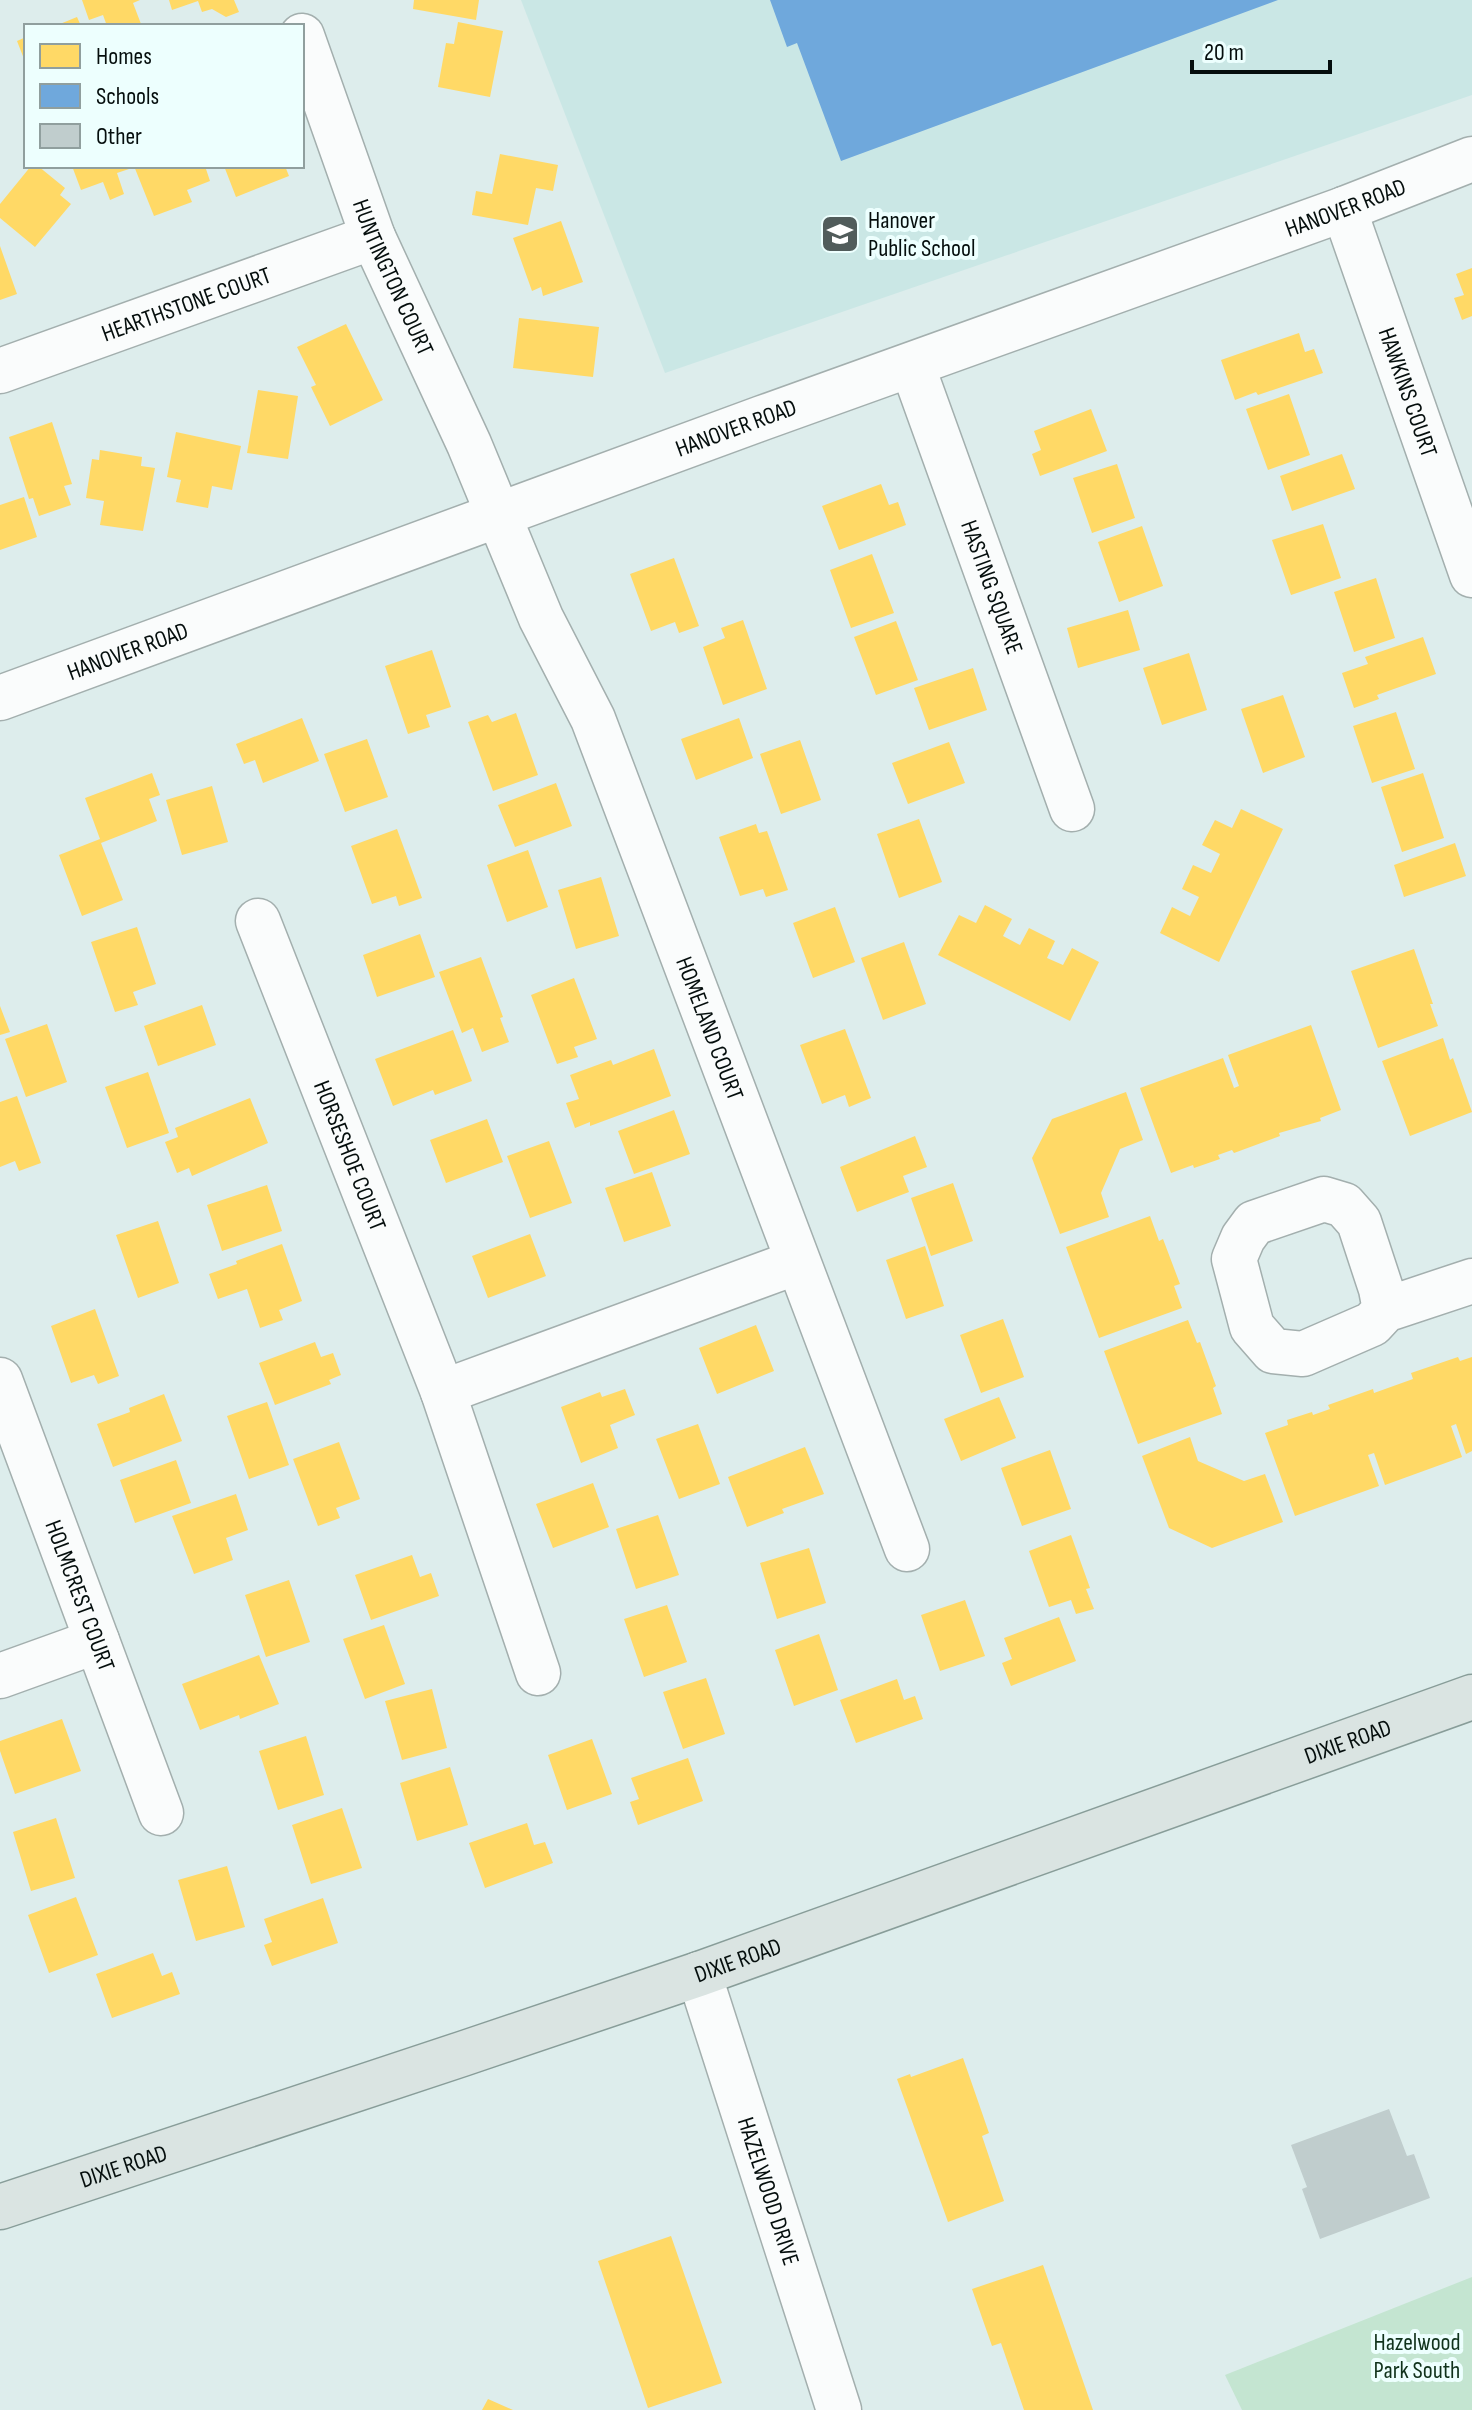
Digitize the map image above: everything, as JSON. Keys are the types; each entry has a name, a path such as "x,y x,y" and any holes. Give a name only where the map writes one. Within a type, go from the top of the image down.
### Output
{"main road":[{"name":"DIXIE ROAD","path":"0,2207 699,1974 1472,1697"}],"street":[{"path":"289,0 298,24"},
{"name":"HUNTINGTON COURT","path":"304,42 373,237 469,444 498,515"},
{"name":"HANOVER ROAD","path":"0,698 1344,209 1472,159"},
{"name":"HAWKINS COURT","path":"1344,209 1472,575"},
{"name":"HEARTHSTONE COURT","path":"0,371 373,237"},
{"name":"HASTING SQUARE","path":"912,365 1072,809"},
{"name":"HOMELAND COURT","path":"498,515 541,618 593,719 907,1549"},
{"name":"HORSESHOE COURT","path":"258,921 443,1392 538,1673"},
{"path":"443,1392 797,1262"},
{"path":"1385,1310 1472,1281"},
{"name":"HOLMCREST COURT","path":"0,1380 161,1813"},
{"path":"0,1676 97,1641"},
{"name":"HAZELWOOD DRIVE","path":"699,1974 839,2410"}],"shaded area":[{"name":"Hanover Public School","path":"521,0 1472,0 1472,95 665,373"}],"green space":[{"name":"Hazelwood Park South","path":"1472,2277 1472,2410 1242,2410 1225,2375"}],"building: Homes":[{"path":"82,0 140,0 133,3 141,24 106,24 103,15 89,20"},
{"path":"169,0 234,0 239,12 226,17 212,9 202,12 198,1 172,10"},
{"path":"414,0 479,0 476,20 413,9"},
{"path":"77,17 80,24 60,24"},
{"path":"458,22 503,31 490,97 438,87 446,43 454,44"},
{"path":"24,38 24,59 17,41"},
{"path":"500,154 558,165 553,191 536,188 528,225 472,215 476,191 492,194"},
{"path":"29,168 40,168 65,188 60,195 71,204 35,247 0,218 0,204"},
{"path":"73,168 129,168 117,173 124,194 110,200 103,182 81,190"},
{"path":"135,168 206,168 210,181 187,190 192,202 154,216"},
{"path":"225,168 286,168 289,176 236,197"},
{"path":"561,221 583,282 543,296 541,287 532,291 513,238"},
{"path":"0,246 17,294 0,300"},
{"path":"1472,268 1472,316 1462,320 1454,298 1464,295 1456,274"},
{"path":"519,318 599,327 593,377 513,368"},
{"path":"346,324 383,400 330,426 311,387 316,385 297,347"},
{"path":"1299,333 1305,352 1314,349 1323,373 1235,400 1221,360"},
{"path":"258,390 298,396 288,459 247,453"},
{"path":"1289,394 1310,455 1268,470 1246,409"},
{"path":"1091,409 1107,451 1040,476 1032,454 1041,450 1034,431"},
{"path":"52,422 72,484 64,486 71,505 39,516 33,498 29,499 9,437"},
{"path":"176,432 241,446 232,490 212,486 208,508 176,502 181,480 167,477"},
{"path":"100,450 142,457 141,466 155,468 143,531 100,525 104,501 86,498 92,459 99,460"},
{"path":"1342,454 1355,489 1292,511 1280,476"},
{"path":"1117,464 1135,518 1092,533 1073,478"},
{"path":"881,484 889,505 898,502 906,525 839,550 822,506"},
{"path":"24,497 37,537 0,550 0,505"},
{"path":"1323,524 1341,578 1291,595 1272,540"},
{"path":"1142,526 1163,586 1119,602 1098,542"},
{"path":"872,554 894,613 851,628 830,570"},
{"path":"674,558 699,626 679,633 675,622 651,631 630,574"},
{"path":"1376,578 1395,638 1354,652 1334,592"},
{"path":"1128,610 1140,650 1078,668 1067,628"},
{"path":"743,620 767,689 723,705 703,647 725,638 721,628"},
{"path":"896,621 918,680 876,695 854,637"},
{"path":"1423,637 1436,674 1377,695 1379,699 1354,708 1342,673 1368,664 1365,657"},
{"path":"432,650 451,707 426,715 430,727 408,734 385,666"},
{"path":"1189,653 1207,710 1162,725 1143,668"},
{"path":"973,668 987,710 929,730 914,688"},
{"path":"1283,695 1305,757 1263,773 1241,709"},
{"path":"1396,712 1415,769 1372,783 1353,726"},
{"path":"516,713 538,775 493,791 468,722 488,715 492,722"},
{"path":"302,718 319,761 263,783 255,760 244,764 236,744"},
{"path":"739,718 753,758 696,780 681,739"},
{"path":"367,739 388,797 345,812 324,754"},
{"path":"800,740 821,800 781,814 760,754"},
{"path":"949,742 965,783 908,804 892,763"},
{"path":"152,773 160,795 149,799 157,821 101,843 123,900 82,916 59,855 100,839 85,798"},
{"path":"1423,773 1444,838 1402,852 1381,787"},
{"path":"556,783 572,826 515,847 498,805"},
{"path":"212,786 228,842 182,855 166,800"},
{"path":"1241,809 1283,829 1219,962 1160,933 1172,907 1190,916 1199,897 1182,889 1193,865 1211,873 1220,854 1202,845 1215,820 1232,828"},
{"path":"919,819 942,882 899,898 877,834"},
{"path":"756,824 759,833 767,831 788,890 766,897 763,889 740,896 719,837"},
{"path":"397,829 422,898 399,906 396,896 372,904 351,846"},
{"path":"1455,843 1466,876 1404,897 1394,865"},
{"path":"528,850 548,907 507,922 487,865"},
{"path":"601,877 619,936 576,949 558,890"},
{"path":"985,905 1012,919 1003,936 1020,945 1029,928 1055,941 1047,958 1063,965 1072,948 1099,962 1070,1021 938,955 959,915 976,923"},
{"path":"835,907 855,962 813,978 793,923"},
{"path":"137,927 156,984 133,992 138,1005 115,1012 91,942"},
{"path":"420,934 435,977 377,997 363,955"},
{"path":"904,942 926,1004 883,1020 861,958"},
{"path":"1414,949 1438,1026 1378,1048 1351,971"},
{"path":"481,957 509,1042 482,1052 473,1028 462,1033 439,972"},
{"path":"574,978 597,1039 574,1047 578,1057 557,1064 531,995"},
{"path":"202,1005 216,1045 158,1066 144,1026"},
{"path":"0,1006 10,1032 0,1035"},
{"path":"47,1024 67,1082 26,1097 5,1039"},
{"path":"1311,1025 1341,1110 1320,1118 1321,1121 1279,1133 1280,1136 1234,1153 1232,1150 1218,1155 1220,1159 1171,1173 1140,1088 1223,1058 1234,1088 1239,1086 1228,1055"},
{"path":"845,1029 871,1098 849,1107 845,1095 822,1104 800,1045"},
{"path":"453,1030 472,1081 435,1095 433,1090 393,1106 375,1059"},
{"path":"1443,1038 1472,1112 1410,1136 1382,1061"},
{"path":"654,1049 671,1096 590,1126 590,1122 575,1128 566,1103 579,1099 570,1075 611,1060 613,1065"},
{"path":"148,1072 169,1133 127,1148 105,1087"},
{"path":"1126,1092 1143,1140 1120,1149 1101,1193 1109,1217 1060,1234 1032,1158 1052,1119"},
{"path":"17,1096 41,1163 19,1171 15,1161 0,1167 0,1102"},
{"path":"250,1098 268,1143 192,1176 189,1168 177,1173 165,1142 178,1137 175,1128"},
{"path":"674,1110 690,1154 634,1174 618,1131"},
{"path":"487,1119 503,1162 446,1183 430,1140"},
{"path":"915,1136 927,1167 903,1176 909,1192 857,1212 840,1167"},
{"path":"549,1141 572,1203 530,1218 507,1156"},
{"path":"652,1172 671,1226 624,1242 605,1188"},
{"path":"953,1183 973,1241 931,1256 911,1198"},
{"path":"267,1185 282,1231 222,1251 207,1205"},
{"path":"1150,1216 1159,1241 1163,1239 1180,1284 1174,1286 1182,1308 1099,1338 1066,1247"},
{"path":"158,1221 179,1283 138,1298 116,1235"},
{"path":"530,1234 546,1276 488,1298 472,1256"},
{"path":"282,1244 302,1301 279,1310 283,1320 260,1328 247,1289 218,1299 209,1274"},
{"path":"925,1246 944,1306 906,1319 886,1260"},
{"path":"95,1309 119,1376 98,1384 94,1375 71,1383 51,1326"},
{"path":"1003,1319 1024,1377 981,1393 960,1335"},
{"path":"1188,1320 1197,1343 1200,1342 1216,1386 1213,1388 1222,1414 1138,1444 1104,1351"},
{"path":"756,1325 774,1371 717,1394 699,1348"},
{"path":"315,1342 321,1357 333,1353 341,1375 329,1380 331,1384 275,1405 259,1363"},
{"path":"1458,1357 1460,1361 1472,1357 1472,1451 1466,1454 1456,1424 1451,1426 1462,1457 1385,1485 1374,1453 1368,1455 1379,1486 1295,1516 1265,1433 1288,1425 1287,1420 1312,1412 1313,1415 1330,1409 1328,1405 1413,1379 1411,1373"},
{"path":"625,1389 635,1415 610,1425 618,1448 581,1463 561,1407 600,1392 602,1397"},
{"path":"164,1394 182,1441 113,1467 97,1424 130,1412 129,1408"},
{"path":"999,1397 1016,1438 961,1461 944,1419"},
{"path":"267,1402 289,1465 249,1479 227,1416"},
{"path":"698,1424 720,1484 679,1499 656,1439"},
{"path":"1190,1437 1198,1461 1244,1481 1265,1474 1283,1522 1212,1548 1169,1528 1142,1456"},
{"path":"339,1442 360,1499 336,1508 340,1518 318,1526 293,1459"},
{"path":"805,1447 824,1494 782,1509 784,1513 747,1527 728,1477"},
{"path":"1050,1450 1071,1509 1022,1526 1001,1468"},
{"path":"176,1460 191,1503 135,1523 120,1480"},
{"path":"593,1483 609,1527 553,1548 536,1504"},
{"path":"236,1494 248,1530 226,1538 233,1560 194,1574 172,1516"},
{"path":"658,1515 679,1575 636,1589 616,1529"},
{"path":"1071,1535 1090,1588 1086,1589 1094,1609 1076,1614 1071,1600 1049,1607 1029,1551"},
{"path":"809,1548 826,1603 777,1619 760,1563"},
{"path":"412,1555 420,1577 431,1573 439,1596 371,1620 355,1575"},
{"path":"289,1580 310,1642 266,1657 245,1595"},
{"path":"965,1600 985,1656 940,1671 921,1615"},
{"path":"667,1605 687,1662 644,1677 624,1619"},
{"path":"1059,1617 1076,1661 1011,1686 1002,1663 1012,1659 1004,1638"},
{"path":"384,1625 405,1684 365,1699 343,1639"},
{"path":"819,1634 838,1690 794,1706 775,1650"},
{"path":"259,1655 279,1704 200,1730 182,1684"},
{"path":"706,1678 725,1734 683,1749 663,1692"},
{"path":"897,1679 904,1700 915,1696 923,1719 856,1743 840,1700"},
{"path":"432,1689 447,1748 402,1760 385,1701"},
{"path":"62,1719 81,1771 15,1794 0,1751 0,1741"},
{"path":"306,1736 324,1795 278,1810 259,1751"},
{"path":"592,1739 612,1794 567,1810 548,1755"},
{"path":"688,1758 703,1801 638,1825 630,1802 639,1799 631,1778"},
{"path":"450,1767 468,1825 417,1841 400,1783"},
{"path":"342,1808 362,1868 311,1884 292,1825"},
{"path":"56,1818 75,1878 31,1891 13,1832"},
{"path":"527,1823 534,1845 545,1842 553,1863 485,1888 469,1843"},
{"path":"227,1866 245,1927 196,1941 178,1880"},
{"path":"76,1897 98,1955 49,1973 28,1915"},
{"path":"323,1898 338,1943 272,1966 264,1945 272,1942 264,1919"},
{"path":"153,1953 162,1976 172,1972 180,1994 112,2018 96,1974"},
{"path":"963,2058 989,2133 982,2136 1004,2201 948,2222 897,2079"},
{"path":"671,2236 722,2383 648,2408 598,2261"},
{"path":"1043,2265 1093,2410 1024,2410 1001,2343 992,2346 972,2289"},
{"path":"488,2399 513,2410 482,2410"}],"building: Schools":[{"path":"770,0 1278,0 841,161 797,43 787,47"}],"building: Other":[{"path":"1389,2109 1407,2156 1414,2154 1430,2198 1320,2239 1302,2189 1307,2187 1291,2145"}],"place":[{"name":"Hanover Public School","path":"840,234"}]}
